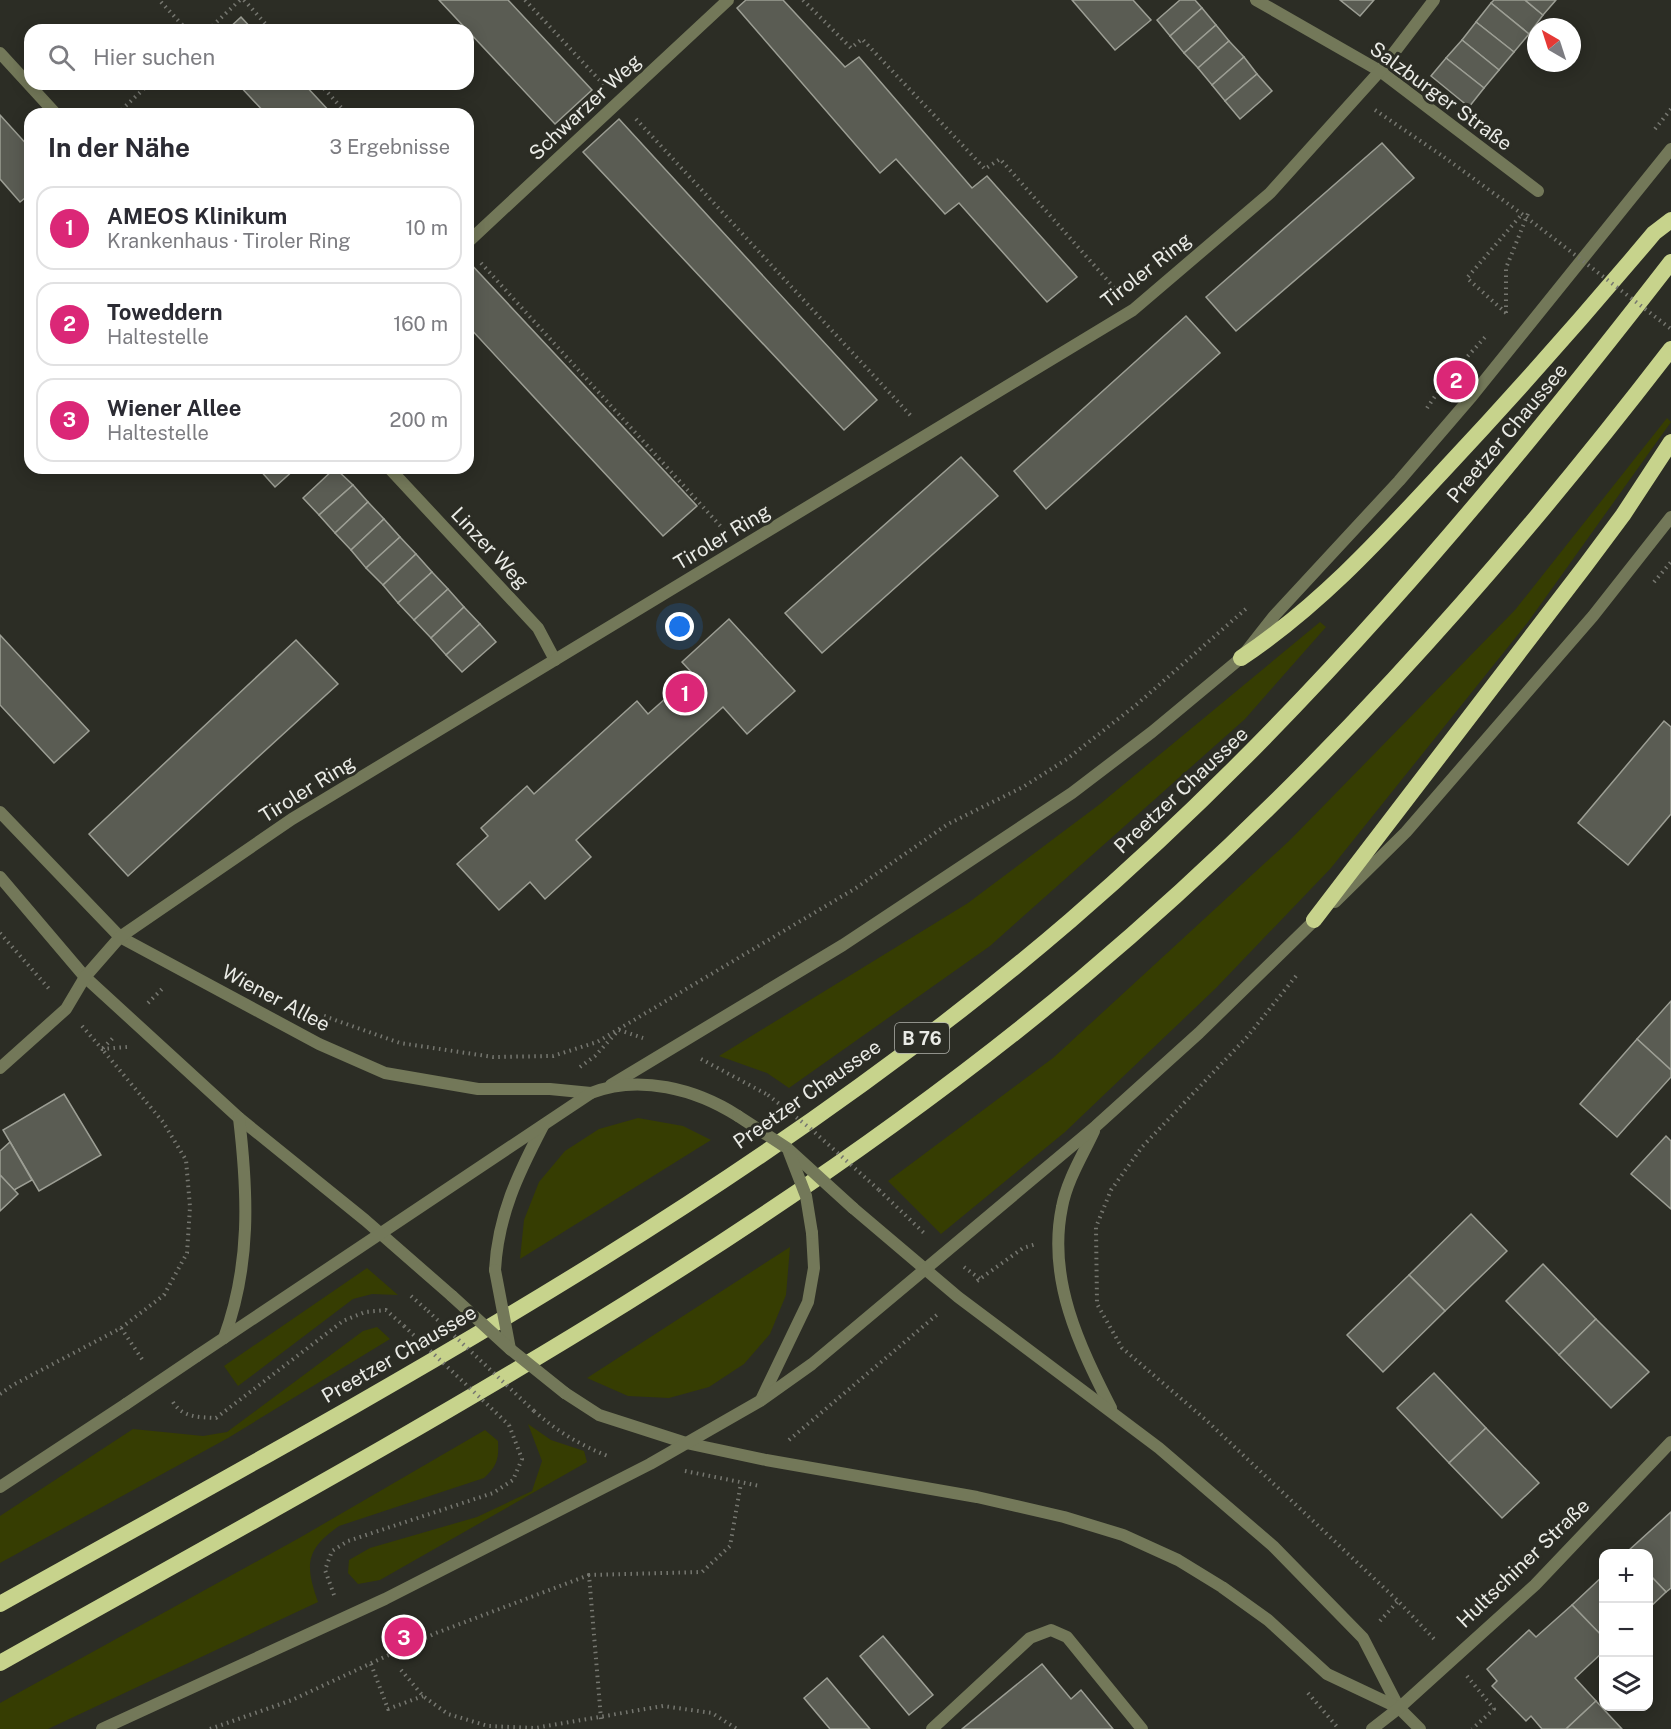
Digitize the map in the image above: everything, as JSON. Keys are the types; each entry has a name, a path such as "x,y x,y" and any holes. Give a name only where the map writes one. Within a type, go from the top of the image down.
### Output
{"highway":[{"path":"1241,658 1282,631 1361,559 1553,351 1654,233 1671,220"},
{"name":"Preetzer Chaussee","path":"0,1604 407,1374 639,1234 834,1103 1003,976 1147,852 1231,775 1298,706 1479,500 1671,262"},
{"name":"B 76","path":"0,1663 432,1418 678,1271 862,1146 982,1058 1078,981 1173,900 1326,753 1372,705 1485,575 1671,349"},
{"path":"1314,920 1598,549 1671,442"}],"street":[{"name":"Schwarzer Weg","path":"474,236 728,0"},
{"name":"Salzburger Straße","path":"1256,0 1380,71 1538,191"},
{"name":"Tiroler Ring","path":"0,1068 66,1009 85,977 120,937 292,819 1133,310 1270,193 1380,71 1434,0"},
{"path":"0,52 24,79"},
{"path":"34,90 51,108"},
{"path":"0,1487 591,1093 611,1085 843,945 1072,793 1152,732 1241,658 1275,616 1399,481 1472,396 1671,149"},
{"name":"Linzer Weg","path":"395,474 538,628 555,660"},
{"path":"102,1729 386,1599 686,1443 760,1401 812,1364 1096,1126 1199,1033 1406,832 1593,616 1671,516"},
{"name":"Wiener Allee","path":"0,812 120,937 182,968 281,1025 385,1073 478,1089 550,1089 591,1093"},
{"path":"0,877 85,977 239,1118 381,1234 510,1349 566,1393 599,1415 686,1443 766,1460 977,1497 1064,1517 1123,1535 1178,1560 1222,1587 1268,1620 1327,1674 1399,1708"},
{"path":"611,1085 668,1088 723,1106 787,1148 925,1271 1113,1412 1273,1546 1364,1638 1399,1708 1420,1729"},
{"path":"224,1338 242,1276 245,1245 247,1195 239,1118"},
{"path":"510,1349 495,1270 496,1240 513,1183 543,1125"},
{"path":"1096,1126 1062,1205 1057,1238 1060,1274 1072,1326 1113,1412"},
{"path":"760,1401 808,1302 814,1268 812,1233 806,1196 787,1148"},
{"name":"Hultschiner Straße","path":"1372,1729 1399,1708 1535,1585 1671,1442"},
{"path":"933,1729 1030,1638 1052,1630 1066,1637 1142,1729"}],"path":[{"path":"215,24 242,0 265,24"},
{"path":"525,0 929,435"},
{"path":"803,0 851,48 862,39 985,169 1000,159 1133,310"},
{"path":"162,2 182,24"},
{"path":"123,108 143,90"},
{"path":"325,90 342,108"},
{"path":"1357,98 1522,214 1671,329"},
{"path":"1499,321 1506,313 1506,268 1538,191"},
{"path":"1506,313 1467,278 1522,214"},
{"path":"476,258 741,548"},
{"path":"1421,416 1446,380 1491,330"},
{"path":"1650,587 1671,562"},
{"path":"314,1013 400,1043 493,1057 553,1056 597,1042 856,888 948,824 1023,787 1067,759 1136,705 1250,605"},
{"path":"0,1395 13,1385 121,1328 164,1295 187,1253 190,1207 186,1161 163,1122 102,1049 182,968"},
{"path":"1302,970 1247,1037 1142,1147 1111,1190 1096,1227 1097,1304 1122,1348 1206,1420 1398,1601 1453,1658 1494,1709 1472,1729"},
{"path":"768,1095 812,1129 879,1190"},
{"path":"171,1401 178,1410 195,1418 216,1418 343,1321 365,1312 386,1310 509,1425 522,1459 513,1479 493,1493 348,1541 332,1551 325,1570 334,1595"},
{"path":"428,1311 534,1411"},
{"path":"121,1328 146,1364"},
{"path":"741,1483 764,1487"},
{"path":"210,1729 292,1700 436,1634 589,1575"},
{"path":"1364,1638 1398,1601"},
{"path":"371,1664 388,1709 423,1696"},
{"path":"401,1670 423,1696 448,1714 488,1726 535,1728 663,1706 712,1713 737,1729"},
{"path":"1308,1693 1327,1674"},
{"path":"1300,1685 1339,1729"}],"green space":[{"path":"1667,418 1671,422 1528,622 1331,868 1216,988 1065,1132 941,1234 888,1181 1053,1058 1290,840 1515,610"},
{"path":"1320,622 1326,627 1245,719 990,946 789,1088 767,1073 719,1056 968,903 1100,804"},
{"path":"638,1118 683,1126 711,1140 520,1259 524,1220 539,1182 565,1151 599,1129"},
{"path":"790,1247 786,1295 770,1334 744,1364 709,1387 669,1398 628,1396 587,1378"},
{"path":"367,1268 398,1295 372,1294 353,1299 238,1386 224,1366"},
{"path":"377,1327 390,1339 228,1438 0,1563 0,1516 133,1429 203,1436 227,1432 363,1331"},
{"path":"528,1424 551,1440 584,1451 587,1462 380,1580 358,1584 348,1573 349,1560 370,1548 477,1517 532,1491 542,1461"},
{"path":"485,1430 498,1441 498,1447 494,1466 484,1478 339,1526 320,1543 314,1551 310,1568 318,1602 48,1729 0,1729 0,1703 301,1537"}],"building":[{"path":"439,0 508,0 592,90 555,124 474,37 474,24 461,24"},
{"path":"746,0 783,0 845,67 859,57 972,188 987,176 1077,277 1047,302 959,203 945,214 896,159 880,173 737,8"},
{"path":"1072,0 1133,0 1151,20 1115,50"},
{"path":"1180,0 1195,0 1202,8 1170,36 1157,20"},
{"path":"1340,0 1374,0 1360,16"},
{"path":"1494,0 1525,0 1543,15 1541,18 1527,18 1527,32 1491,3"},
{"path":"1525,0 1556,0 1543,15"},
{"path":"1491,3 1527,32 1527,36 1514,52 1476,22"},
{"path":"1202,8 1216,25 1184,53 1170,36"},
{"path":"241,17 247,24 233,24"},
{"path":"1476,22 1514,52 1499,70 1462,40"},
{"path":"1216,25 1229,41 1198,68 1184,53"},
{"path":"1462,40 1499,70 1484,88 1446,58"},
{"path":"1229,41 1244,57 1212,85 1198,68"},
{"path":"1244,57 1257,74 1225,101 1212,85"},
{"path":"1446,58 1484,88 1469,107 1431,76"},
{"path":"1257,74 1272,91 1240,119 1225,101"},
{"path":"244,90 310,90 326,108 260,108"},
{"path":"0,115 24,141 24,199 20,202 0,179"},
{"path":"619,119 877,400 844,430 583,152"},
{"path":"1382,143 1414,178 1236,331 1206,297"},
{"path":"474,267 697,506 663,536 474,332"},
{"path":"1186,316 1220,353 1046,509 1014,471"},
{"path":"961,457 998,496 822,653 785,613"},
{"path":"263,474 289,474 275,487"},
{"path":"329,474 341,474 353,485 319,515 303,498"},
{"path":"353,485 368,502 335,533 319,515"},
{"path":"368,502 384,519 351,550 335,533"},
{"path":"384,519 400,537 366,568 351,550"},
{"path":"400,537 416,554 383,585 366,568"},
{"path":"416,554 432,572 398,603 383,585"},
{"path":"432,572 448,589 414,620 398,603"},
{"path":"448,589 464,607 431,638 414,620"},
{"path":"464,607 480,624 446,655 431,638"},
{"path":"729,619 795,691 747,734 723,707 576,840 591,857 545,899 530,882 499,910 457,864 488,836 481,828 527,786 534,794 637,701 648,714 693,674 682,662"},
{"path":"480,624 496,642 462,672 446,655"},
{"path":"0,635 89,731 54,763 0,705"},
{"path":"296,640 338,684 128,876 89,834"},
{"path":"1664,721 1671,727 1671,814 1628,865 1578,823"},
{"path":"1671,1001 1671,1070 1637,1039"},
{"path":"1637,1039 1671,1070 1671,1077 1617,1137 1580,1104"},
{"path":"64,1094 101,1155 39,1191 3,1130"},
{"path":"1666,1136 1671,1141 1671,1209 1631,1174"},
{"path":"10,1142 32,1180 14,1190 0,1175 0,1151"},
{"path":"0,1175 18,1194 0,1211"},
{"path":"1471,1214 1507,1251 1445,1311 1409,1275"},
{"path":"1543,1264 1596,1319 1559,1355 1506,1301"},
{"path":"1409,1275 1445,1311 1383,1372 1347,1335"},
{"path":"1596,1319 1649,1372 1611,1408 1559,1355"},
{"path":"1434,1373 1486,1428 1449,1463 1397,1408"},
{"path":"1486,1428 1539,1483 1502,1518 1449,1463"},
{"path":"1671,1512 1671,1588 1666,1592 1653,1578 1653,1549 1630,1549"},
{"path":"1653,1578 1666,1592 1653,1604"},
{"path":"1599,1580 1599,1633 1572,1605"},
{"path":"1572,1605 1599,1633 1599,1656 1575,1678 1596,1701 1566,1729 1542,1729 1531,1716 1526,1721 1492,1686 1497,1681 1487,1669 1529,1630 1536,1637"},
{"path":"883,1636 933,1695 909,1715 860,1656"},
{"path":"1042,1664 1071,1699 1081,1690 1113,1729 962,1729"},
{"path":"827,1678 870,1729 830,1729 804,1698"},
{"path":"1596,1701 1599,1704 1599,1711 1605,1711 1622,1729 1566,1729"}],"place":[{"name":"Toweddern","path":"1456,380"},
{"name":"AMEOS Klinikum","path":"685,693"},
{"name":"Wiener Allee","path":"404,1637"}]}
